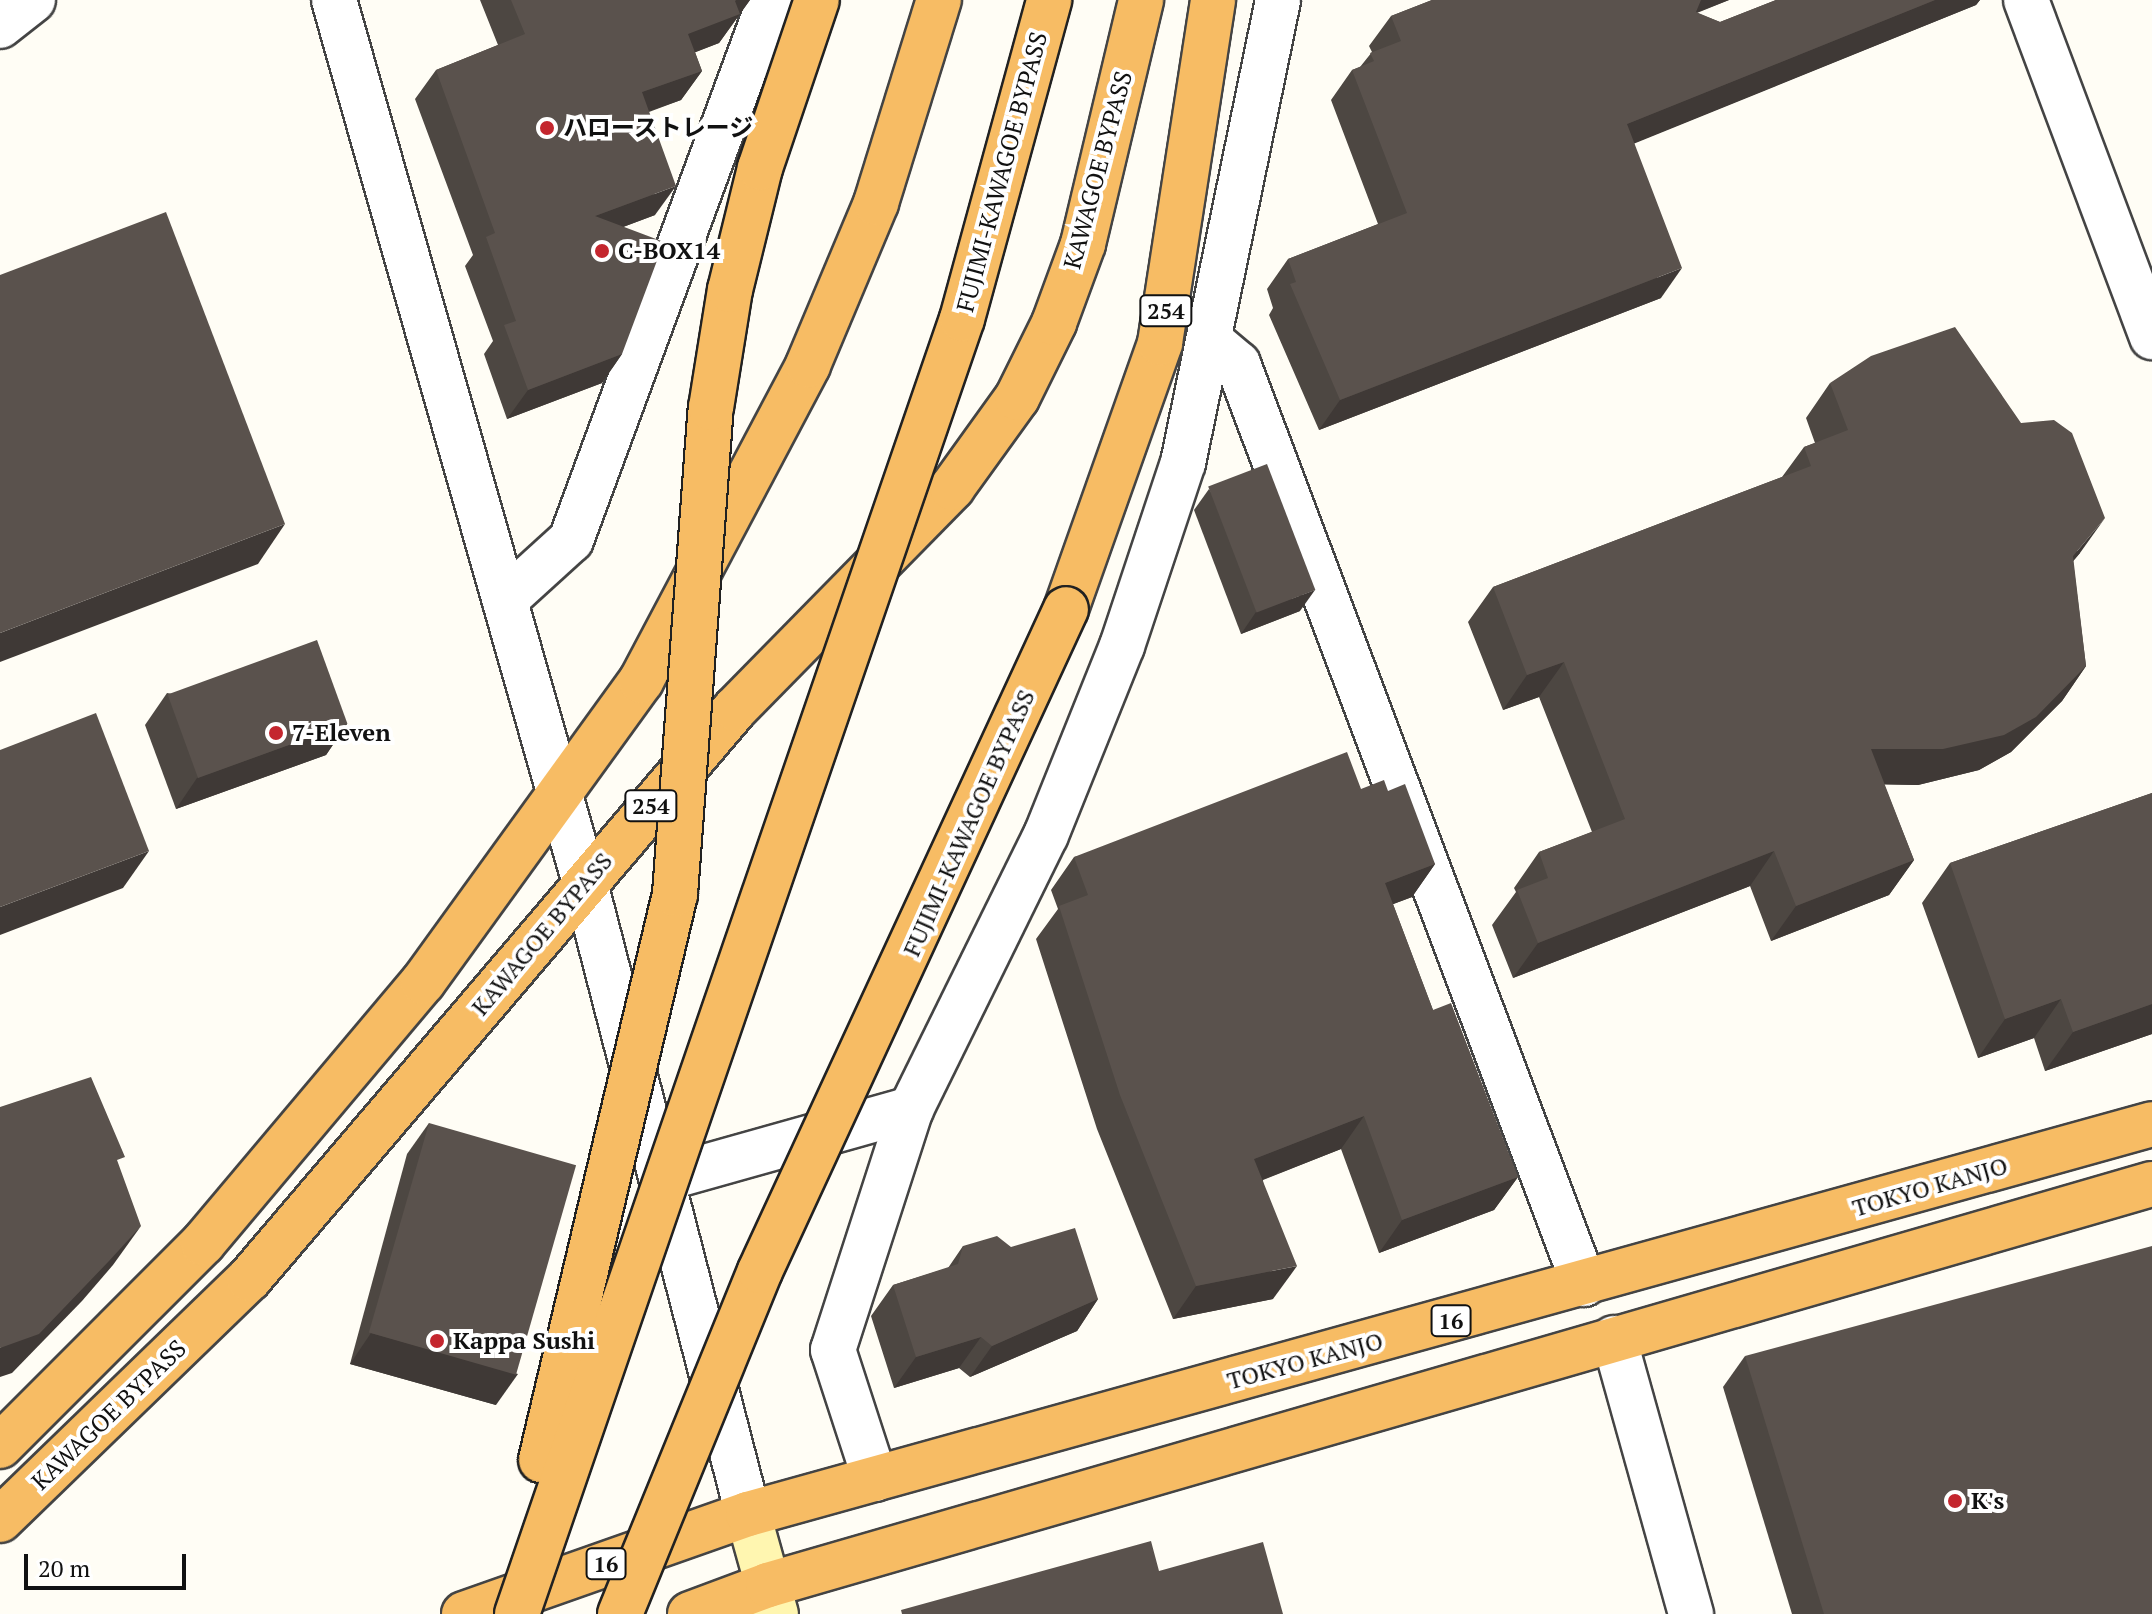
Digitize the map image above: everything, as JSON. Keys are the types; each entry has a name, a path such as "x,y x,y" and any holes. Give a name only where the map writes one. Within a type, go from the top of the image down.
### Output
{"highway":[{"name":"254","path":"503,1614 675,894 711,408 760,168 817,0"},
{"path":"0,1446 203,1243 423,982 561,798 641,681 808,365 876,203 939,0"},
{"name":"FUJIMI-KAWAGOE BYPASS","path":"517,1614 962,319 1049,0"},
{"name":"KAWAGOE BYPASS","path":"0,1520 249,1279 735,709 952,488 1017,398 1083,244 1141,0"},
{"name":"FUJIMI-KAWAGOE BYPASS","path":"620,1614 760,1271 1066,609 1160,343 1213,0"},
{"name":"TOKYO KANJO","path":"464,1614 748,1514 2152,1124"},
{"path":"690,1614 772,1600 1614,1338 2152,1184"}],"main road":[{"path":"748,1514 772,1600"}],"street":[{"path":"0,26 33,0"},
{"path":"334,0 585,883 748,1514"},
{"path":"505,600 571,540 770,0"},
{"path":"875,1479 833,1350 911,1109 1046,835 1122,646 1183,463 1212,342 1278,0"},
{"path":"2026,0 2152,337"},
{"path":"1212,342 1238,364 1584,1284"},
{"path":"662,1179 911,1109"},
{"path":"1614,1338 1691,1614"}],"building":[{"path":"511,0 736,0 740,14 688,34 702,71 642,92 676,186 595,216 664,242 622,354 528,390 504,325 516,321 486,237 495,233 436,70 525,34"},
{"path":"1432,0 1701,0 1696,12 1720,22 1776,0 1935,0 1627,124 1682,268 1340,400 1290,284 1296,282 1288,259 1407,213 1352,70 1374,61 1370,53 1401,41 1391,16"},
{"path":"166,212 285,524 0,633 0,275"},
{"path":"1955,327 2021,423 2054,420 2072,433 2105,518 2073,556 2086,666 2036,717 2004,735 1943,749 1871,749 1914,860 1796,906 1774,851 1538,943 1517,890 1548,878 1539,852 1625,819 1564,662 1527,675 1493,587 1811,466 1804,447 1848,430 1830,383 1871,356"},
{"path":"1267,464 1315,590 1257,613 1208,487"},
{"path":"317,640 347,724 198,778 168,694"},
{"path":"96,713 149,851 0,907 0,750"},
{"path":"1347,752 1361,789 1384,780 1388,791 1405,784 1435,864 1385,883 1433,1010 1451,1003 1518,1177 1402,1220 1364,1116 1254,1159 1297,1266 1196,1286 1120,1095 1059,906 1088,895 1074,857"},
{"path":"2152,793 2152,1004 2073,1032 2061,999 2005,1019 1950,863"},
{"path":"91,1077 125,1157 117,1160 141,1226 39,1334 0,1348 0,1107"},
{"path":"429,1123 576,1165 516,1375 369,1333"},
{"path":"1075,1228 1098,1299 992,1346 981,1337 916,1357 893,1285 958,1264 963,1246 997,1236 1011,1247"},
{"name":"K's","path":"2152,1246 2152,1614 1824,1614 1745,1356"},
{"path":"1151,1541 1159,1571 1263,1542 1283,1614 902,1614 901,1610"}],"place":[{"name":"ハローストレージ","path":"547,128"},
{"name":"C-BOX14","path":"602,251"},
{"name":"7-Eleven","path":"276,733"},
{"name":"Kappa Sushi","path":"437,1341"},
{"name":"K's","path":"1955,1501"}]}
